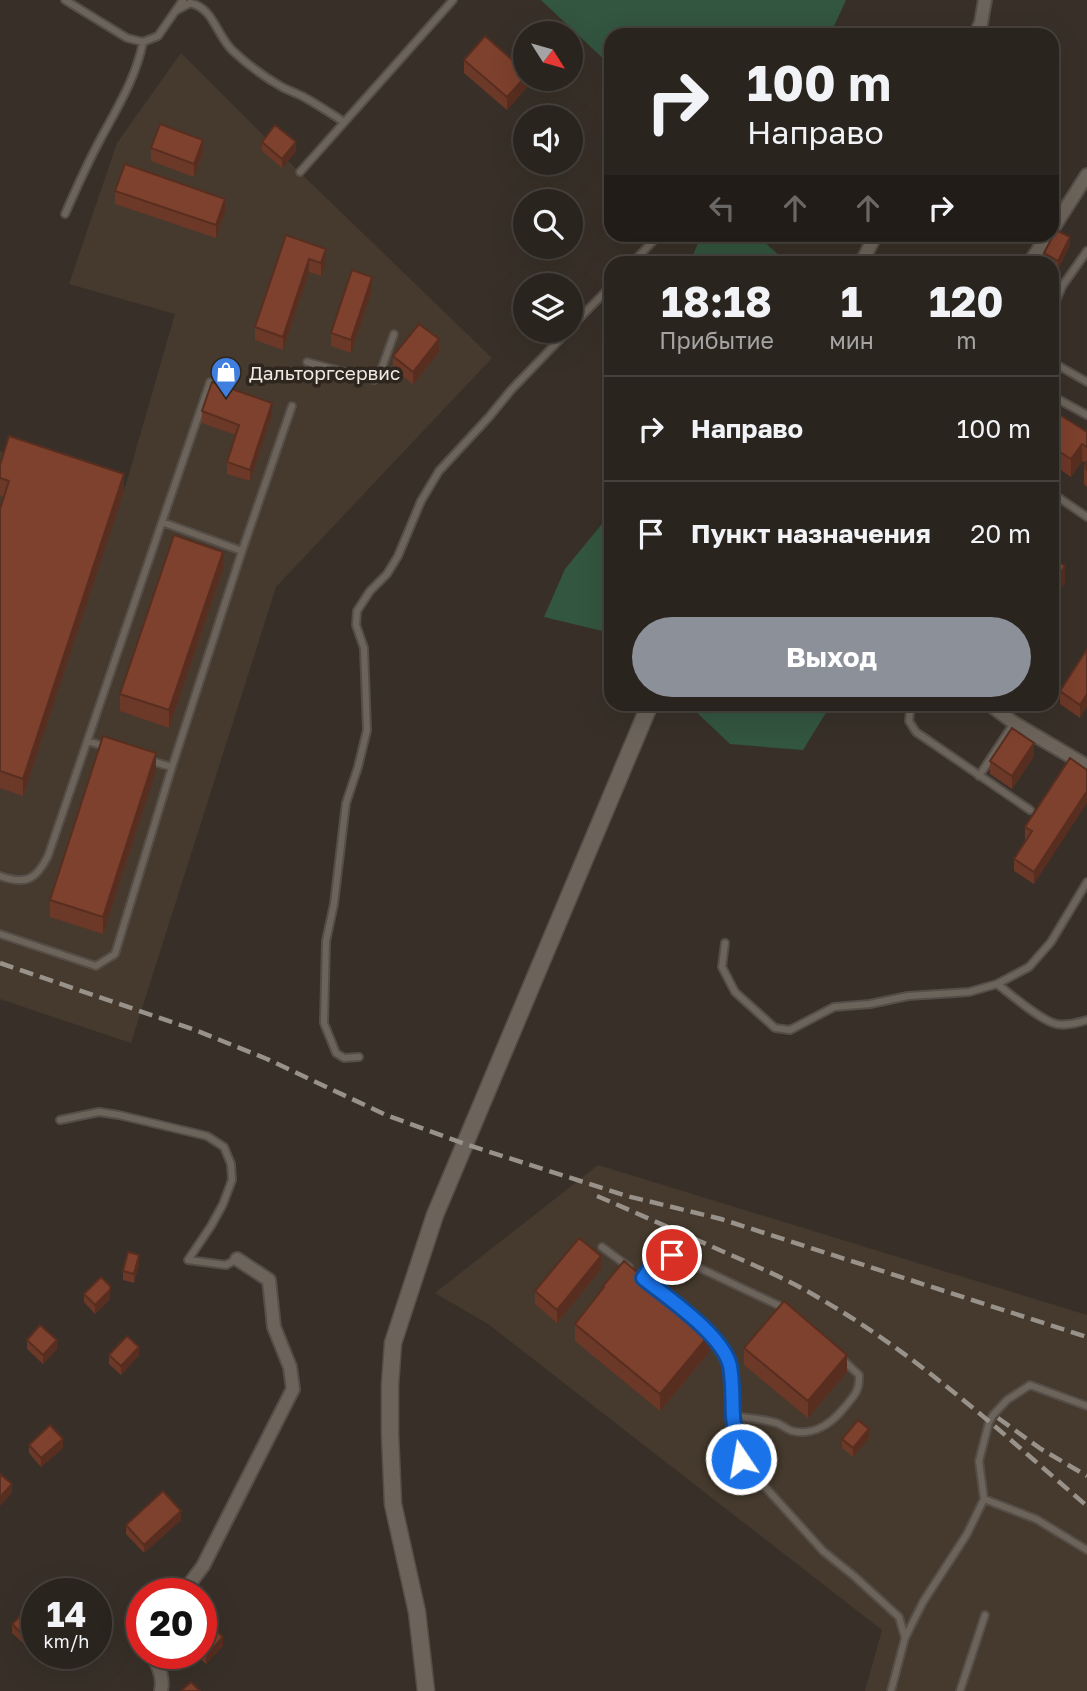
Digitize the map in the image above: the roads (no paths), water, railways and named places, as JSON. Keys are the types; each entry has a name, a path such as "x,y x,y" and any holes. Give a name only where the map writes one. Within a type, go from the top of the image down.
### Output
{"street":[{"path":"978,28 985,0"},
{"path":"1059,219 1087,175"},
{"path":"426,1691 417,1612 393,1504 390,1385 393,1343 435,1215 647,711"},
{"path":"998,711 1087,766"},
{"path":"194,1578 203,1566 293,1390 290,1367 274,1327 269,1280 237,1259"},
{"path":"160,1669 161,1691"}],"lane":[{"path":"65,0 127,38 143,42 158,36 183,0"},
{"path":"300,172 453,0"},
{"path":"177,10 190,3 200,5 230,49 282,87 344,122"},
{"path":"65,214 94,150 132,80 143,42"},
{"path":"640,256 653,242"},
{"path":"1059,294 1087,251"},
{"path":"583,315 604,293"},
{"path":"307,362 374,380 379,376 394,334"},
{"path":"359,1056 344,1058 336,1053 324,1023 326,942 334,904 346,803 367,730 364,648 356,625 357,611 398,556 421,501 439,471 555,343"},
{"path":"1059,366 1087,382"},
{"path":"0,876 27,880 40,872 48,856 210,382"},
{"path":"1059,400 1087,415"},
{"path":"0,934 96,966 115,954 172,767 292,406"},
{"path":"1059,498 1087,517"},
{"path":"162,522 242,551"},
{"path":"910,711 909,722 916,732 1030,810"},
{"path":"979,776 1014,723"},
{"path":"87,741 112,749"},
{"path":"148,760 172,767"},
{"path":"725,943 722,967 735,992 775,1028 790,1030 834,1007 870,1004 908,996 969,992 997,984 1029,967 1051,942 1087,882"},
{"path":"997,984 1055,1024 1087,1020"},
{"path":"60,1120 99,1112 119,1115 207,1136 224,1147 231,1164 232,1180 211,1226 188,1260 226,1265 237,1259"},
{"path":"603,1247 703,1327 724,1349 730,1365 733,1416 741,1459 823,1551 899,1617 905,1638"},
{"path":"643,1278 660,1256 672,1255 780,1307 792,1317"},
{"path":"733,1416 776,1423 791,1430 808,1432 825,1426 838,1415 860,1385 859,1375 832,1350"},
{"path":"891,1691 905,1638 923,1602 967,1534 984,1499 979,1461 993,1415 1030,1385 1087,1406"},
{"path":"984,1499 1036,1519 1087,1550"},
{"path":"960,1691 985,1615"}],"railway":[{"path":"0,963 195,1030 267,1059 386,1115 465,1144 627,1196 721,1219 1087,1337"},
{"path":"597,1196 784,1279 855,1320 925,1369 1087,1506"},
{"path":"998,1418 1041,1449 1087,1476"}],"place":[{"name":"Дальторгсервис","path":"226,399"}]}
